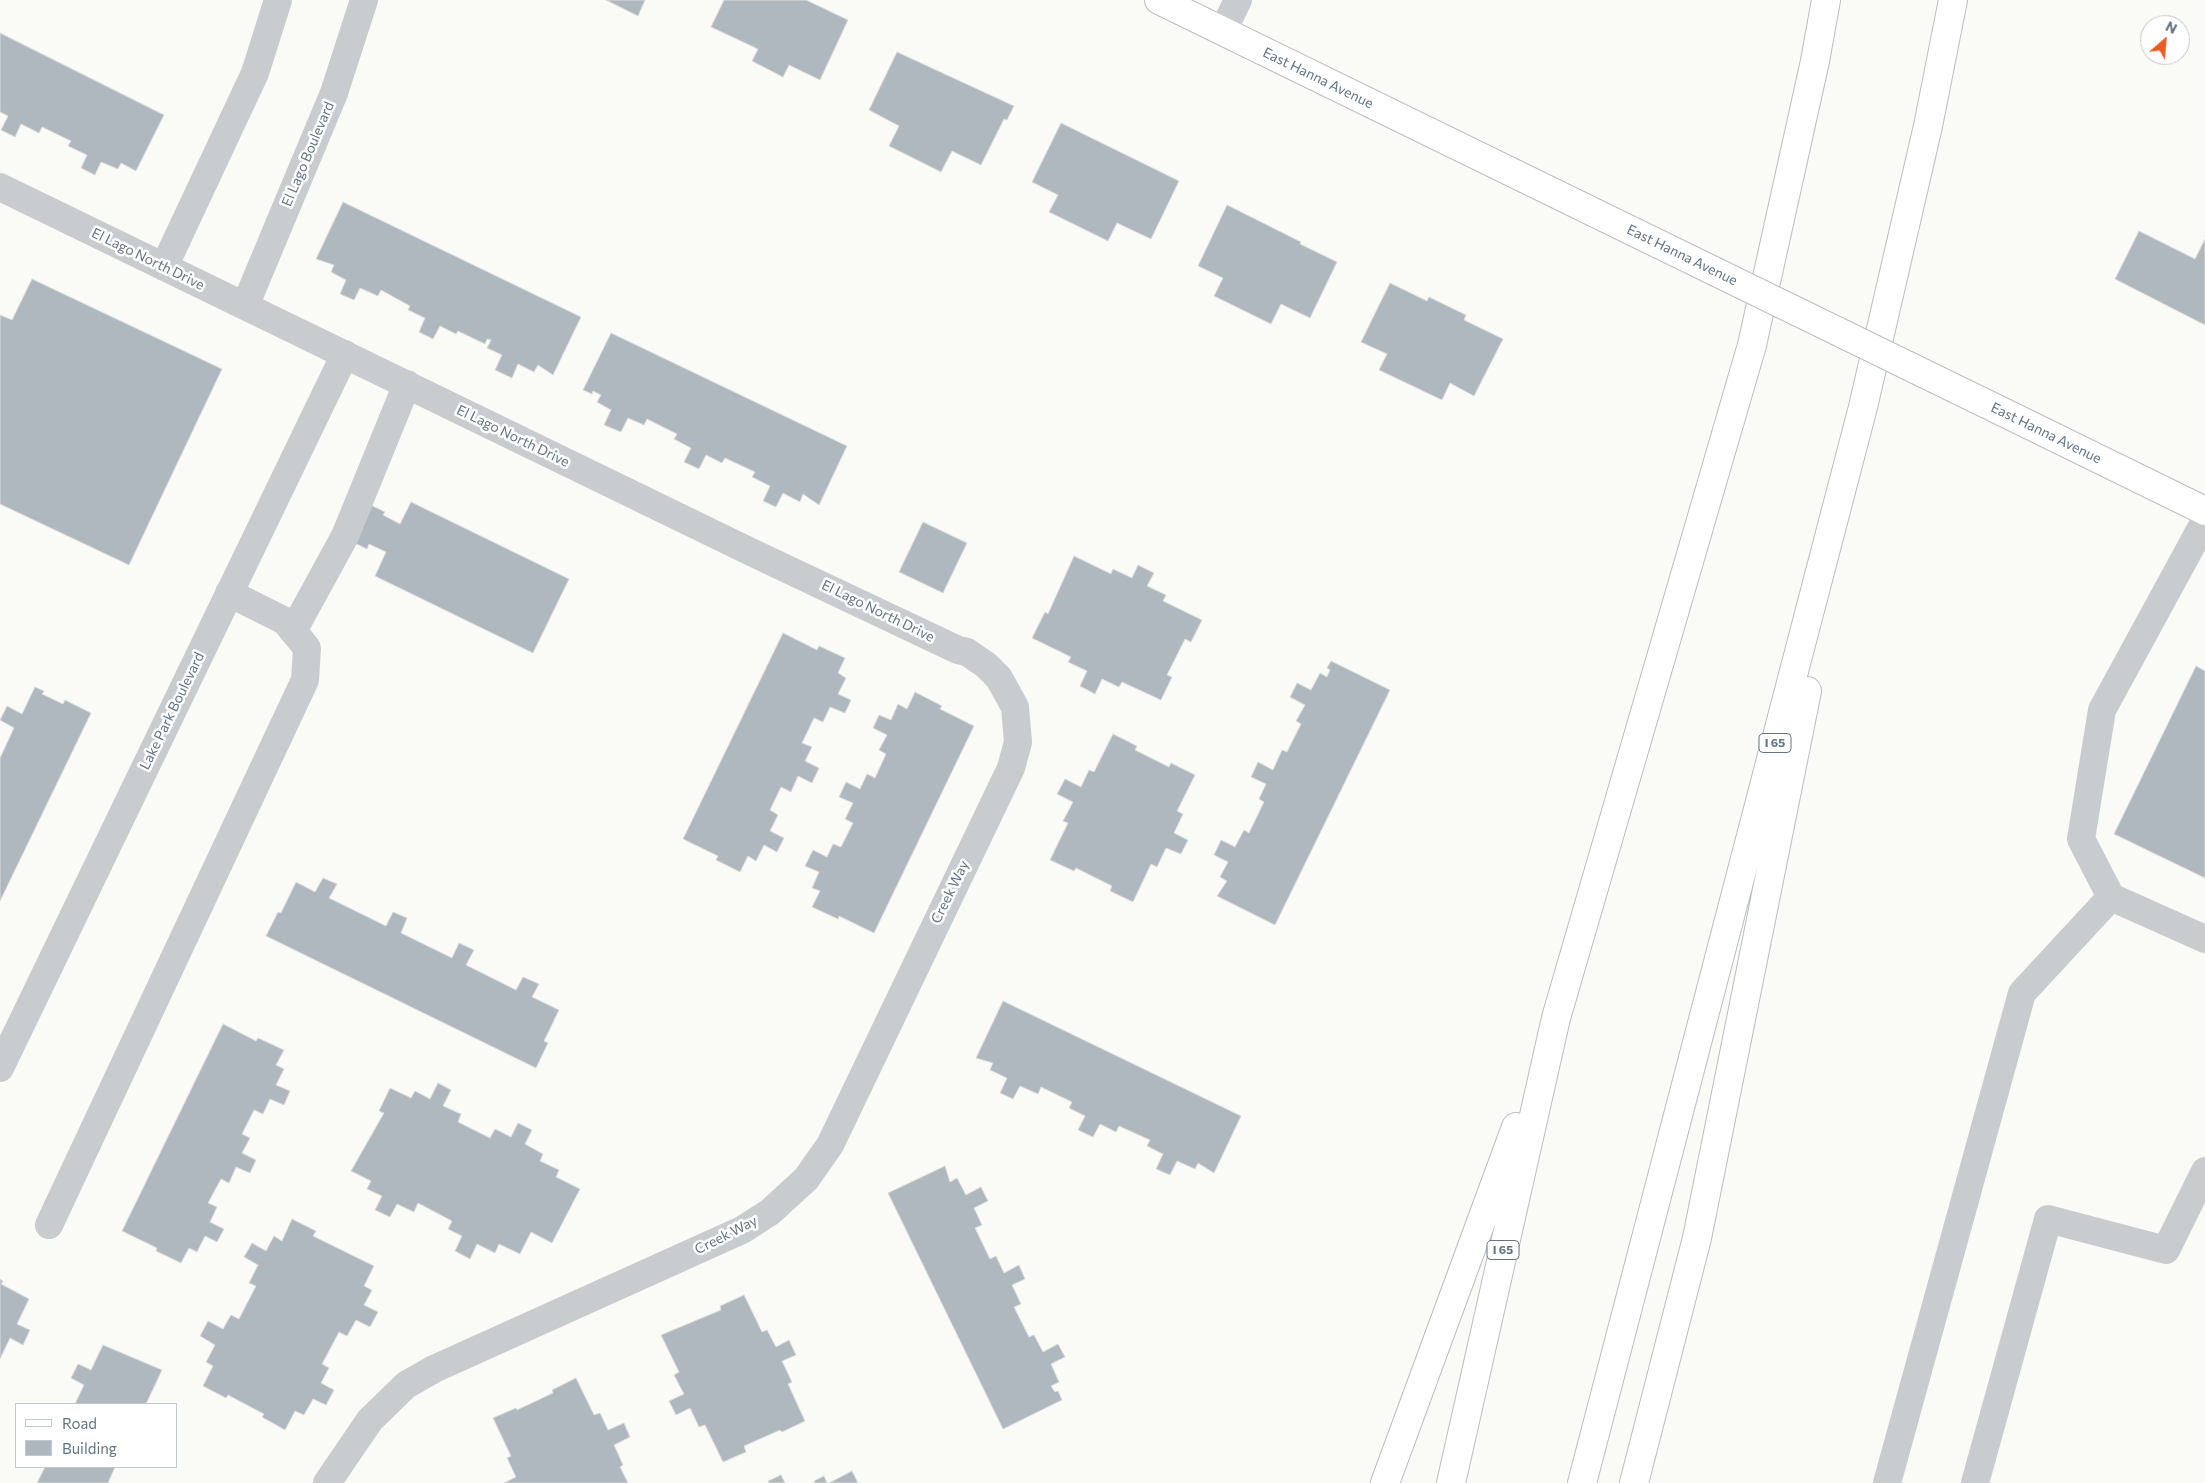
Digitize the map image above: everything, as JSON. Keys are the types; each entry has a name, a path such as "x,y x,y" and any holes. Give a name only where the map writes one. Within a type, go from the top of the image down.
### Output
{"main road":[{"name":"East Hanna Avenue","path":"1159,0 2205,510"},
{"name":"I 65","path":"1451,1483 1556,1018 1752,345 1813,71 1826,0"},
{"name":"I 65","path":"1582,1483 1863,408 1928,126 1952,0"},
{"path":"1634,1483 1697,1238 1863,408"},
{"path":"1386,1483 1556,1018"}],"street":[{"path":"164,267 255,73 278,0"},
{"name":"El Lago Boulevard","path":"245,306 334,93 364,0"},
{"path":"1222,31 1238,0"},
{"name":"El Lago North Drive","path":"0,187 751,552 958,650 967,652 986,665 999,678 1002,687 1012,698"},
{"name":"Lake Park Boulevard","path":"0,1068 345,354"},
{"path":"293,631 346,536 406,384"},
{"path":"2205,521 2102,710 2081,839 2111,897 2205,939"},
{"path":"49,1225 305,680 307,648 285,621 229,593"},
{"name":"Creek Way","path":"327,1483 370,1420 406,1384 434,1369 742,1230 770,1212 806,1179 830,1145 1011,768 1018,742 1018,722 1012,698"},
{"path":"1887,1483 2022,993 2111,897"},
{"path":"1975,1483 2048,1219 2166,1250 2205,1171"}],"building":[{"path":"606,0 645,0 638,16"},
{"path":"724,0 806,0 848,20 820,80 789,65 783,77 752,61 758,49 711,27"},
{"path":"0,33 164,115 136,171 121,163 118,169 101,162 95,175 81,168 87,155 68,146 71,141 42,127 39,133 21,124 15,137 1,130 8,116 0,112"},
{"path":"897,52 1014,106 1007,120 1004,119 981,165 952,151 941,172 889,146 899,126 869,110"},
{"path":"1061,123 1179,181 1151,239 1117,223 1108,241 1049,212 1058,195 1032,182"},
{"path":"343,202 581,317 553,375 538,365 534,372 518,364 512,378 495,370 502,355 487,348 491,340 487,339 485,344 458,331 456,334 440,326 433,339 419,332 425,318 408,310 410,306 381,290 378,296 360,288 354,300 340,294 346,280 331,272 334,265 316,259"},
{"path":"1227,205 1337,262 1310,318 1281,304 1271,324 1214,296 1223,278 1198,266"},
{"path":"2139,231 2195,259 2205,239 2205,325 2115,279"},
{"path":"32,279 222,369 129,565 0,504 0,315 12,320"},
{"path":"1390,283 1427,301 1429,297 1466,315 1464,320 1503,339 1474,396 1450,383 1442,400 1379,370 1387,354 1361,342"},
{"path":"611,333 847,446 819,505 803,494 800,502 783,493 776,507 763,501 770,486 752,477 755,472 725,458 722,463 706,455 699,469 684,462 691,448 674,439 677,434 647,419 644,425 628,418 621,432 604,425 611,410 597,402 601,395 593,391 592,394 583,390"},
{"path":"350,495 385,512 383,515 400,524 411,502 569,579 533,653 375,576 386,552 369,544 367,549 332,532"},
{"path":"923,522 967,543 943,593 899,572"},
{"path":"1074,556 1111,574 1113,569 1132,578 1138,565 1154,573 1147,586 1166,595 1163,601 1202,620 1191,642 1185,639 1167,675 1172,677 1161,700 1122,682 1119,687 1102,679 1095,694 1080,686 1087,671 1068,662 1071,657 1032,638 1045,612 1048,614"},
{"path":"783,633 817,650 819,646 845,658 838,673 846,678 838,694 851,700 845,713 830,707 823,722 814,718 802,743 812,747 805,761 819,768 812,783 798,776 791,792 781,787 770,810 778,815 770,831 784,838 777,852 764,845 756,861 748,856 740,872 716,860 718,856 683,839"},
{"path":"1331,661 1390,690 1275,925 1217,896 1227,881 1220,877 1228,862 1214,855 1221,840 1235,847 1244,830 1249,833 1264,802 1259,799 1266,784 1251,777 1258,762 1273,770 1282,750 1287,752 1301,724 1296,721 1305,705 1290,697 1297,683 1311,690 1320,673 1327,677 1330,670 1327,668"},
{"path":"2196,666 2205,671 2205,878 2114,834"},
{"path":"35,687 44,691 42,694 63,704 65,700 91,713 0,901 0,758 14,728 0,720 7,706 22,714"},
{"path":"915,692 942,706 940,709 974,726 874,933 839,916 838,919 812,907 820,891 812,888 819,872 805,866 813,850 827,857 833,844 841,847 853,823 845,819 853,803 839,797 846,782 860,789 867,774 875,778 886,754 879,750 887,735 873,728 879,715 891,720 898,704 907,709"},
{"path":"1113,734 1137,746 1135,750 1169,767 1171,763 1195,775 1177,811 1183,814 1174,833 1188,840 1181,854 1166,848 1157,867 1151,864 1133,902 1110,891 1112,886 1076,868 1074,871 1050,860 1068,823 1063,821 1073,802 1057,794 1065,779 1081,787 1089,770 1094,772"},
{"path":"323,878 337,884 329,898 386,926 393,912 407,918 401,933 452,958 459,943 474,950 466,965 516,990 523,977 539,984 532,997 559,1010 544,1041 548,1043 536,1068 266,936 278,912 281,913 296,882 315,892"},
{"path":"1003,1001 1241,1116 1214,1173 1198,1163 1195,1169 1177,1161 1170,1175 1156,1169 1163,1154 1147,1146 1150,1140 1119,1126 1116,1132 1100,1124 1093,1137 1078,1130 1085,1116 1069,1108 1072,1102 1041,1087 1038,1094 1020,1086 1013,1099 1000,1093 1007,1078 990,1070 993,1063 976,1058"},
{"path":"223,1024 256,1041 258,1038 284,1050 276,1065 284,1069 276,1085 290,1091 284,1105 270,1099 263,1114 254,1110 242,1134 250,1138 242,1153 256,1160 250,1173 236,1167 229,1183 221,1179 208,1203 217,1207 210,1222 224,1229 217,1242 205,1236 197,1252 189,1248 181,1263 156,1251 157,1248 122,1231"},
{"path":"438,1083 451,1090 443,1106 461,1114 458,1122 490,1138 495,1129 511,1137 518,1123 532,1130 525,1144 543,1154 540,1161 559,1170 556,1177 580,1189 552,1243 531,1232 520,1254 499,1244 495,1253 477,1244 470,1259 455,1251 462,1236 448,1229 452,1221 418,1203 414,1212 397,1204 390,1217 375,1210 382,1196 367,1189 371,1181 351,1171 384,1113 379,1111 390,1088 411,1098 415,1091 430,1099"},
{"path":"945,1166 950,1182 957,1178 966,1195 981,1187 988,1201 974,1208 982,1225 975,1228 990,1259 996,1256 1004,1273 1019,1265 1025,1279 1012,1285 1021,1304 1014,1307 1029,1337 1034,1335 1043,1352 1058,1344 1065,1357 1051,1364 1059,1382 1051,1386 1055,1392 1058,1391 1062,1400 1003,1429 888,1193"},
{"path":"292,1219 316,1231 313,1236 374,1266 364,1286 372,1290 364,1305 378,1312 370,1327 356,1320 347,1336 339,1332 322,1364 329,1368 321,1383 334,1390 326,1405 313,1399 304,1415 295,1411 285,1430 262,1417 264,1414 228,1395 226,1398 203,1386 213,1366 206,1362 215,1345 200,1336 208,1321 223,1329 231,1315 239,1319 256,1286 249,1283 258,1265 244,1257 252,1243 266,1251 274,1236 282,1241"},
{"path":"0,1279 3,1281 1,1284 29,1299 17,1324 30,1330 23,1345 10,1338 0,1359"},
{"path":"744,1295 762,1332 767,1330 776,1347 789,1340 796,1355 782,1361 792,1382 788,1384 805,1421 744,1446 746,1452 723,1462 705,1425 699,1427 690,1408 676,1415 669,1401 684,1394 674,1375 679,1372 661,1335 721,1310 720,1306"},
{"path":"103,1345 162,1370 146,1403 75,1403 84,1385 71,1378 78,1364 91,1370"},
{"path":"576,1378 594,1415 600,1413 608,1430 624,1423 630,1437 614,1445 623,1465 620,1467 628,1483 504,1483 516,1477 507,1458 511,1456 493,1418 516,1408 517,1410 553,1393 552,1390"},
{"path":"44,1468 115,1468 108,1483 37,1483"},
{"path":"852,1471 858,1483 829,1483"},
{"path":"781,1475 785,1483 769,1483 768,1481"},
{"path":"824,1476 827,1483 815,1483 814,1481"}]}
